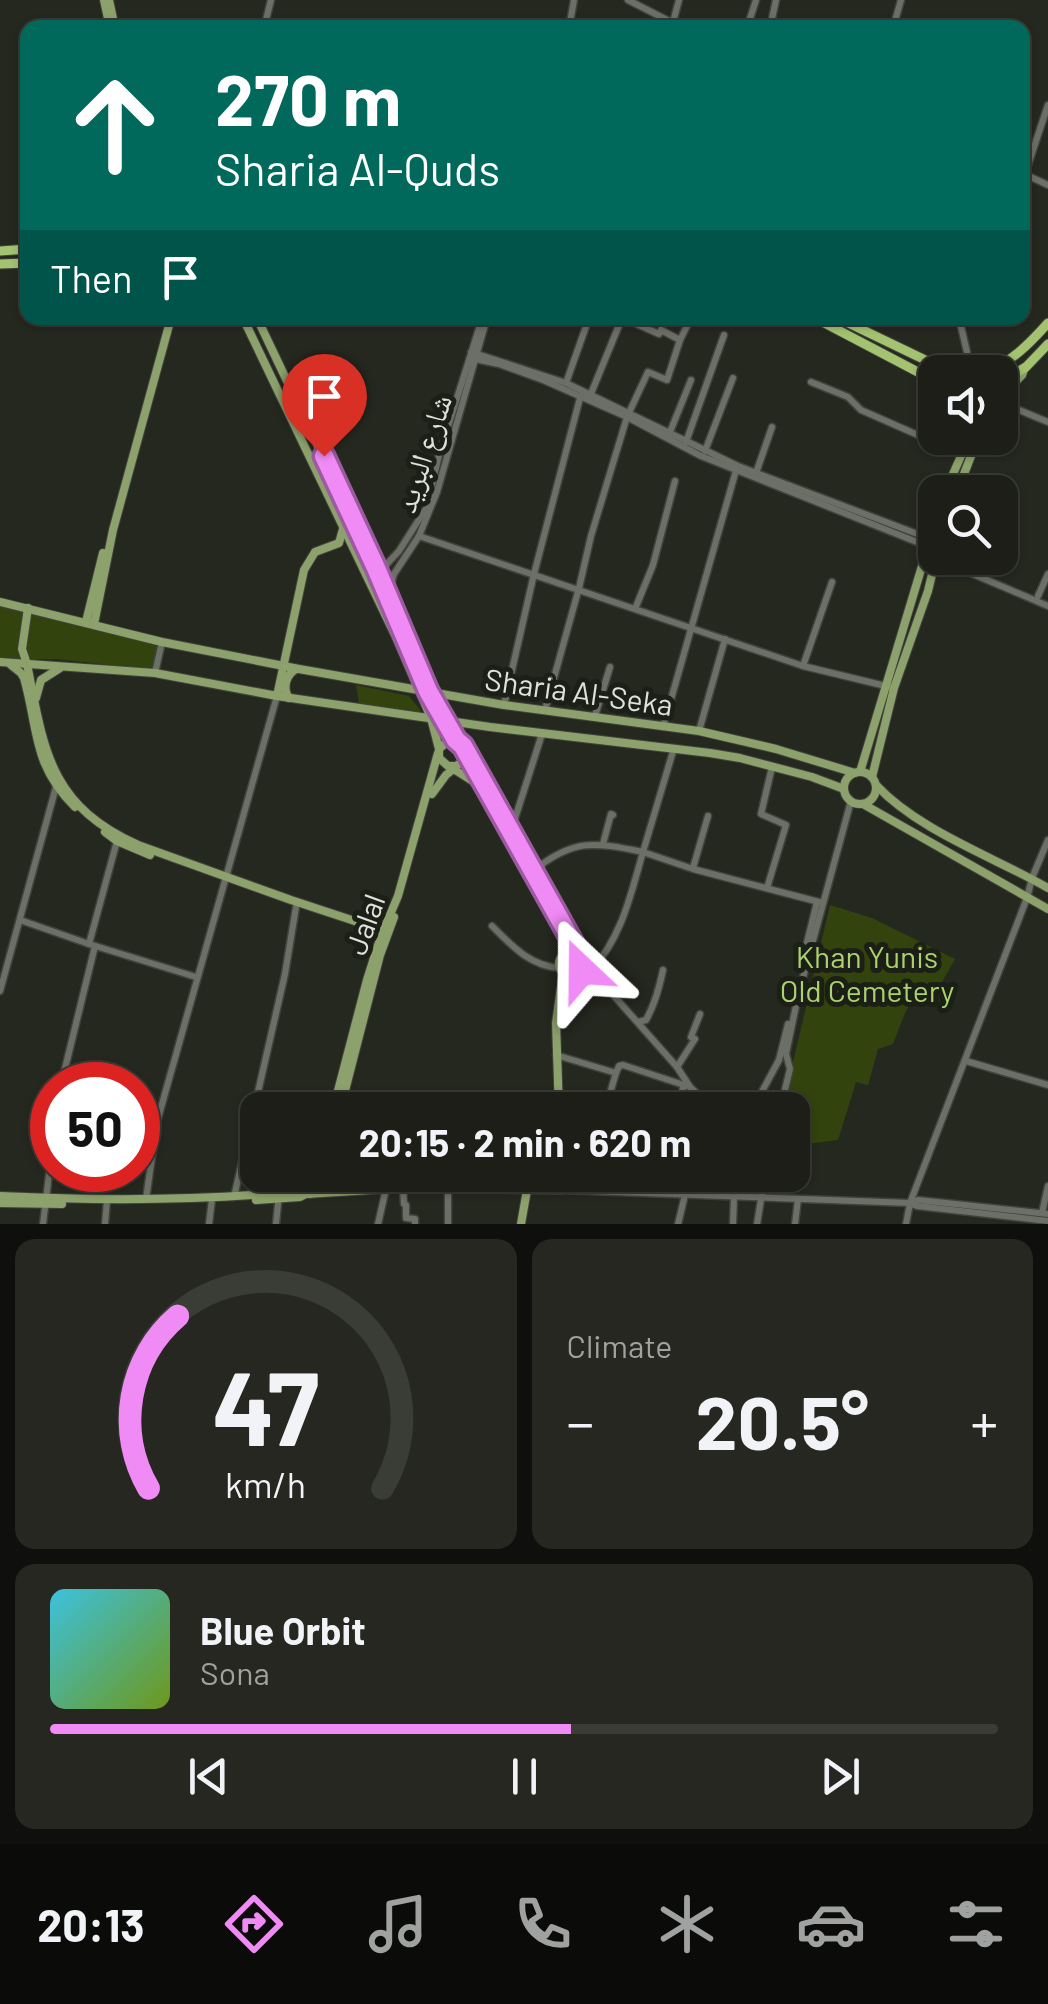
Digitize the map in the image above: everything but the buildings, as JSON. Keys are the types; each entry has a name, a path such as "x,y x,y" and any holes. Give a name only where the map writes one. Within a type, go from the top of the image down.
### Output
{"highway":[{"path":"1017,355 1047,323"},
{"path":"829,325 918,372"},
{"path":"853,325 918,357"},
{"path":"1018,372 1048,344"}],"main road":[{"path":"90,623 167,325"},
{"path":"246,325 423,690 461,744 587,968 573,976 561,970"},
{"path":"260,325 388,596 423,690 442,762 474,782 551,912 562,940 556,1023 558,1092"},
{"path":"1018,379 1026,367"},
{"path":"278,696 304,570 315,552 339,543 344,525"},
{"path":"930,575 928,590 858,772 847,779 844,789 851,801 863,804 1048,909"},
{"name":"Sharia Al-Seka","path":"0,602 162,642 284,666 504,705 699,730 858,772"},
{"path":"28,608 22,649 41,736 56,775 90,816 129,841 296,907 385,934"},
{"path":"4,662 24,678 38,748 56,786 84,816 116,841 385,934"},
{"name":"Sharia Al-Seka","path":"4,662 154,674 467,724 674,748 740,758 844,789"},
{"path":"34,702 42,680 66,666"},
{"path":"290,698 286,682 296,668"},
{"path":"863,804 872,799 890,686"},
{"path":"439,751 448,740 461,744"},
{"path":"454,766 464,758 461,744"},
{"name":"Jalal","path":"385,934 439,751"},
{"name":"Jalal","path":"342,1092 385,934 431,798 454,766"},
{"path":"858,772 938,830 1048,888"},
{"path":"562,956 579,956"},
{"path":"0,1200 212,1201 300,1191 331,1192"},
{"path":"521,1224 527,1192"},
{"path":"106,1203 279,1196"}],"street":[{"path":"628,0 664,20"},
{"path":"1030,157 1048,105"},
{"name":"شارع البريد","path":"376,568 399,551 427,507 482,325"},
{"path":"566,383 587,325"},
{"path":"504,705 534,574 584,395 619,325"},
{"path":"645,325 680,340"},
{"path":"545,710 628,415 648,372 666,380 688,325"},
{"path":"961,325 967,355"},
{"path":"686,442 724,335"},
{"path":"473,355 566,383 584,395"},
{"path":"473,355 584,395 670,432 737,468 918,534"},
{"name":"شارع البريد","path":"388,596 394,574 419,536 437,492 473,355"},
{"path":"705,451 732,378"},
{"path":"670,432 691,380"},
{"path":"811,382 848,397 861,410 918,435"},
{"path":"1018,408 1048,422"},
{"path":"628,415 702,456 918,544"},
{"path":"756,472 772,428"},
{"path":"664,724 737,468"},
{"path":"635,609 653,565 675,481"},
{"path":"419,536 803,666 890,686"},
{"path":"1038,596 1048,574"},
{"path":"976,575 1048,604"},
{"path":"988,575 1048,604"},
{"path":"803,666 832,582"},
{"path":"699,730 725,639"},
{"path":"154,674 162,642"},
{"path":"595,716 610,667"},
{"path":"146,1199 157,1122 278,696"},
{"name":"Sharia Al-Seka","path":"461,744 460,726 467,724"},
{"path":"511,832 542,734"},
{"path":"674,748 622,923 603,958 587,968 677,1067 694,1092"},
{"path":"768,888 786,825 760,814 772,767"},
{"path":"0,992 56,786"},
{"path":"762,1092 779,1060 851,801"},
{"path":"603,844 613,815"},
{"path":"693,868 708,816"},
{"path":"906,1224 910,1203 1048,840"},
{"path":"66,1062 116,841"},
{"path":"534,872 572,847 603,844 820,902"},
{"path":"784,1092 790,1069 786,1054 820,902"},
{"path":"234,1197 285,974 296,907"},
{"path":"20,920 196,977"},
{"path":"492,926 520,955 561,970"},
{"path":"637,1022 646,1020 656,1004 656,988 663,970"},
{"path":"677,1067 695,1039 691,1037 700,1014"},
{"path":"556,1056 616,1074"},
{"path":"966,1061 1048,1086"},
{"path":"610,1092 619,1066 623,1065 687,1086"},
{"path":"684,1092 687,1086"},
{"path":"611,1192 910,1203 1045,1217 1048,1186"},
{"path":"43,1224 48,1192"},
{"path":"378,1224 385,1192"},
{"path":"403,1192 406,1218 415,1219 414,1224"},
{"path":"448,1192 448,1224"},
{"path":"678,1224 685,1192"},
{"path":"721,1192 721,1196"},
{"path":"756,1224 763,1192"},
{"path":"276,1224 279,1196"},
{"path":"732,1224 734,1197"},
{"path":"795,1224 798,1199"},
{"path":"209,1224 212,1201"},
{"path":"105,1224 106,1203"}],"green space":[{"path":"0,607 158,643 152,670 57,659 0,660"},
{"path":"356,685 409,696 421,711 417,714 359,703"},
{"name":"Khan Yunis Old Cemetery","path":"830,905 872,918 955,959 937,991 918,990 893,1044 878,1049 868,1085 856,1082 838,1140 810,1144 810,1092 786,1092"}],"route":[{"path":"324,456 428,691 527,859 582,959 582,970"}]}
